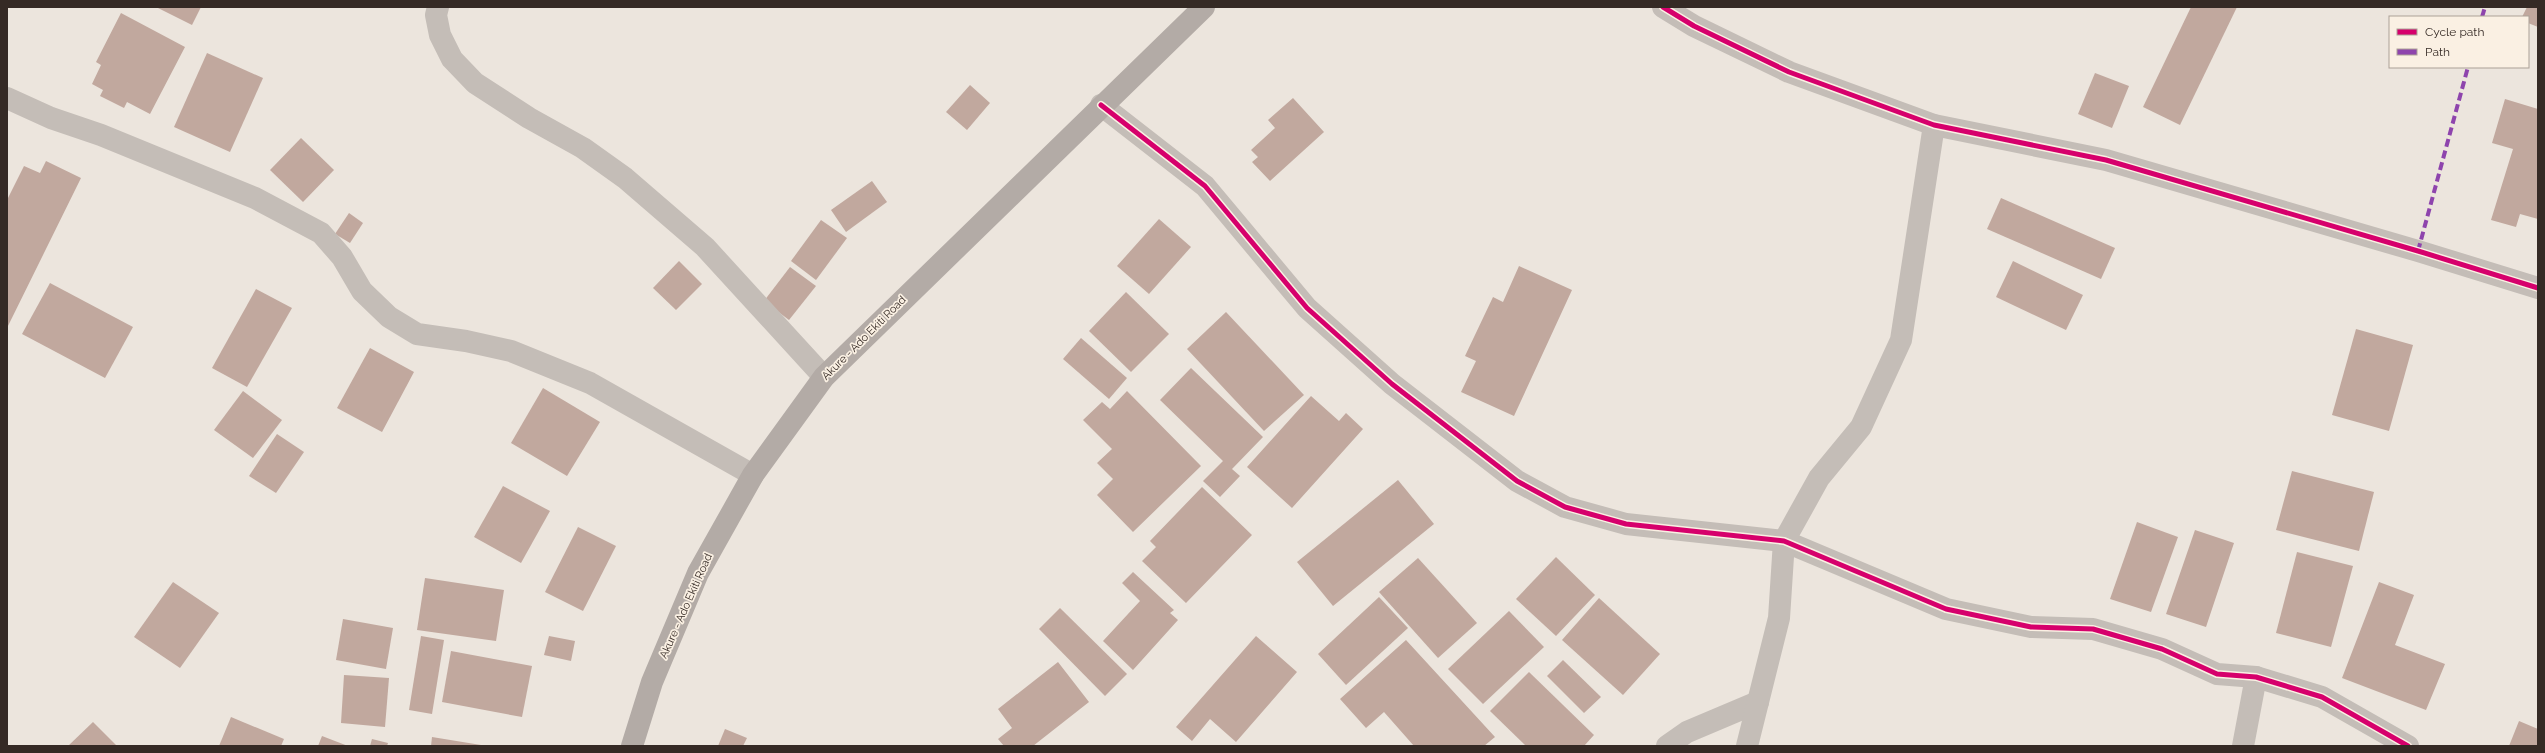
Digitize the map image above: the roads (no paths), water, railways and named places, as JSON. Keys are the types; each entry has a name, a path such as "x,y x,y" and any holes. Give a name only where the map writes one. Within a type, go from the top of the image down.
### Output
{"main road":[{"name":"Akure - Ado Ekiti Road","path":"632,746 652,682 698,573 753,475 824,377 1101,105 1204,7"}],"street":[{"path":"438,7 436,15 440,35 452,59 475,83 529,118 583,148 625,178 705,247 824,377"},
{"path":"1663,7 1694,26 1789,72 1934,125 2106,160 2418,251 2538,288"},
{"path":"7,98 51,118 101,135 255,198 321,233 342,257 362,291 389,316 417,334 466,341 511,351 590,382 753,475"},
{"path":"1101,105 1205,186 1307,308 1392,384 1517,481 1565,507 1626,524 1784,541 1946,609 2031,627 2093,629 2162,649 2217,674 2256,677 2322,697 2408,746"},
{"path":"1747,746 1779,618 1784,541 1819,478 1861,427 1901,340 1934,125"},
{"path":"2243,746 2256,677"},
{"path":"1668,746 1687,732 1758,702"}]}
